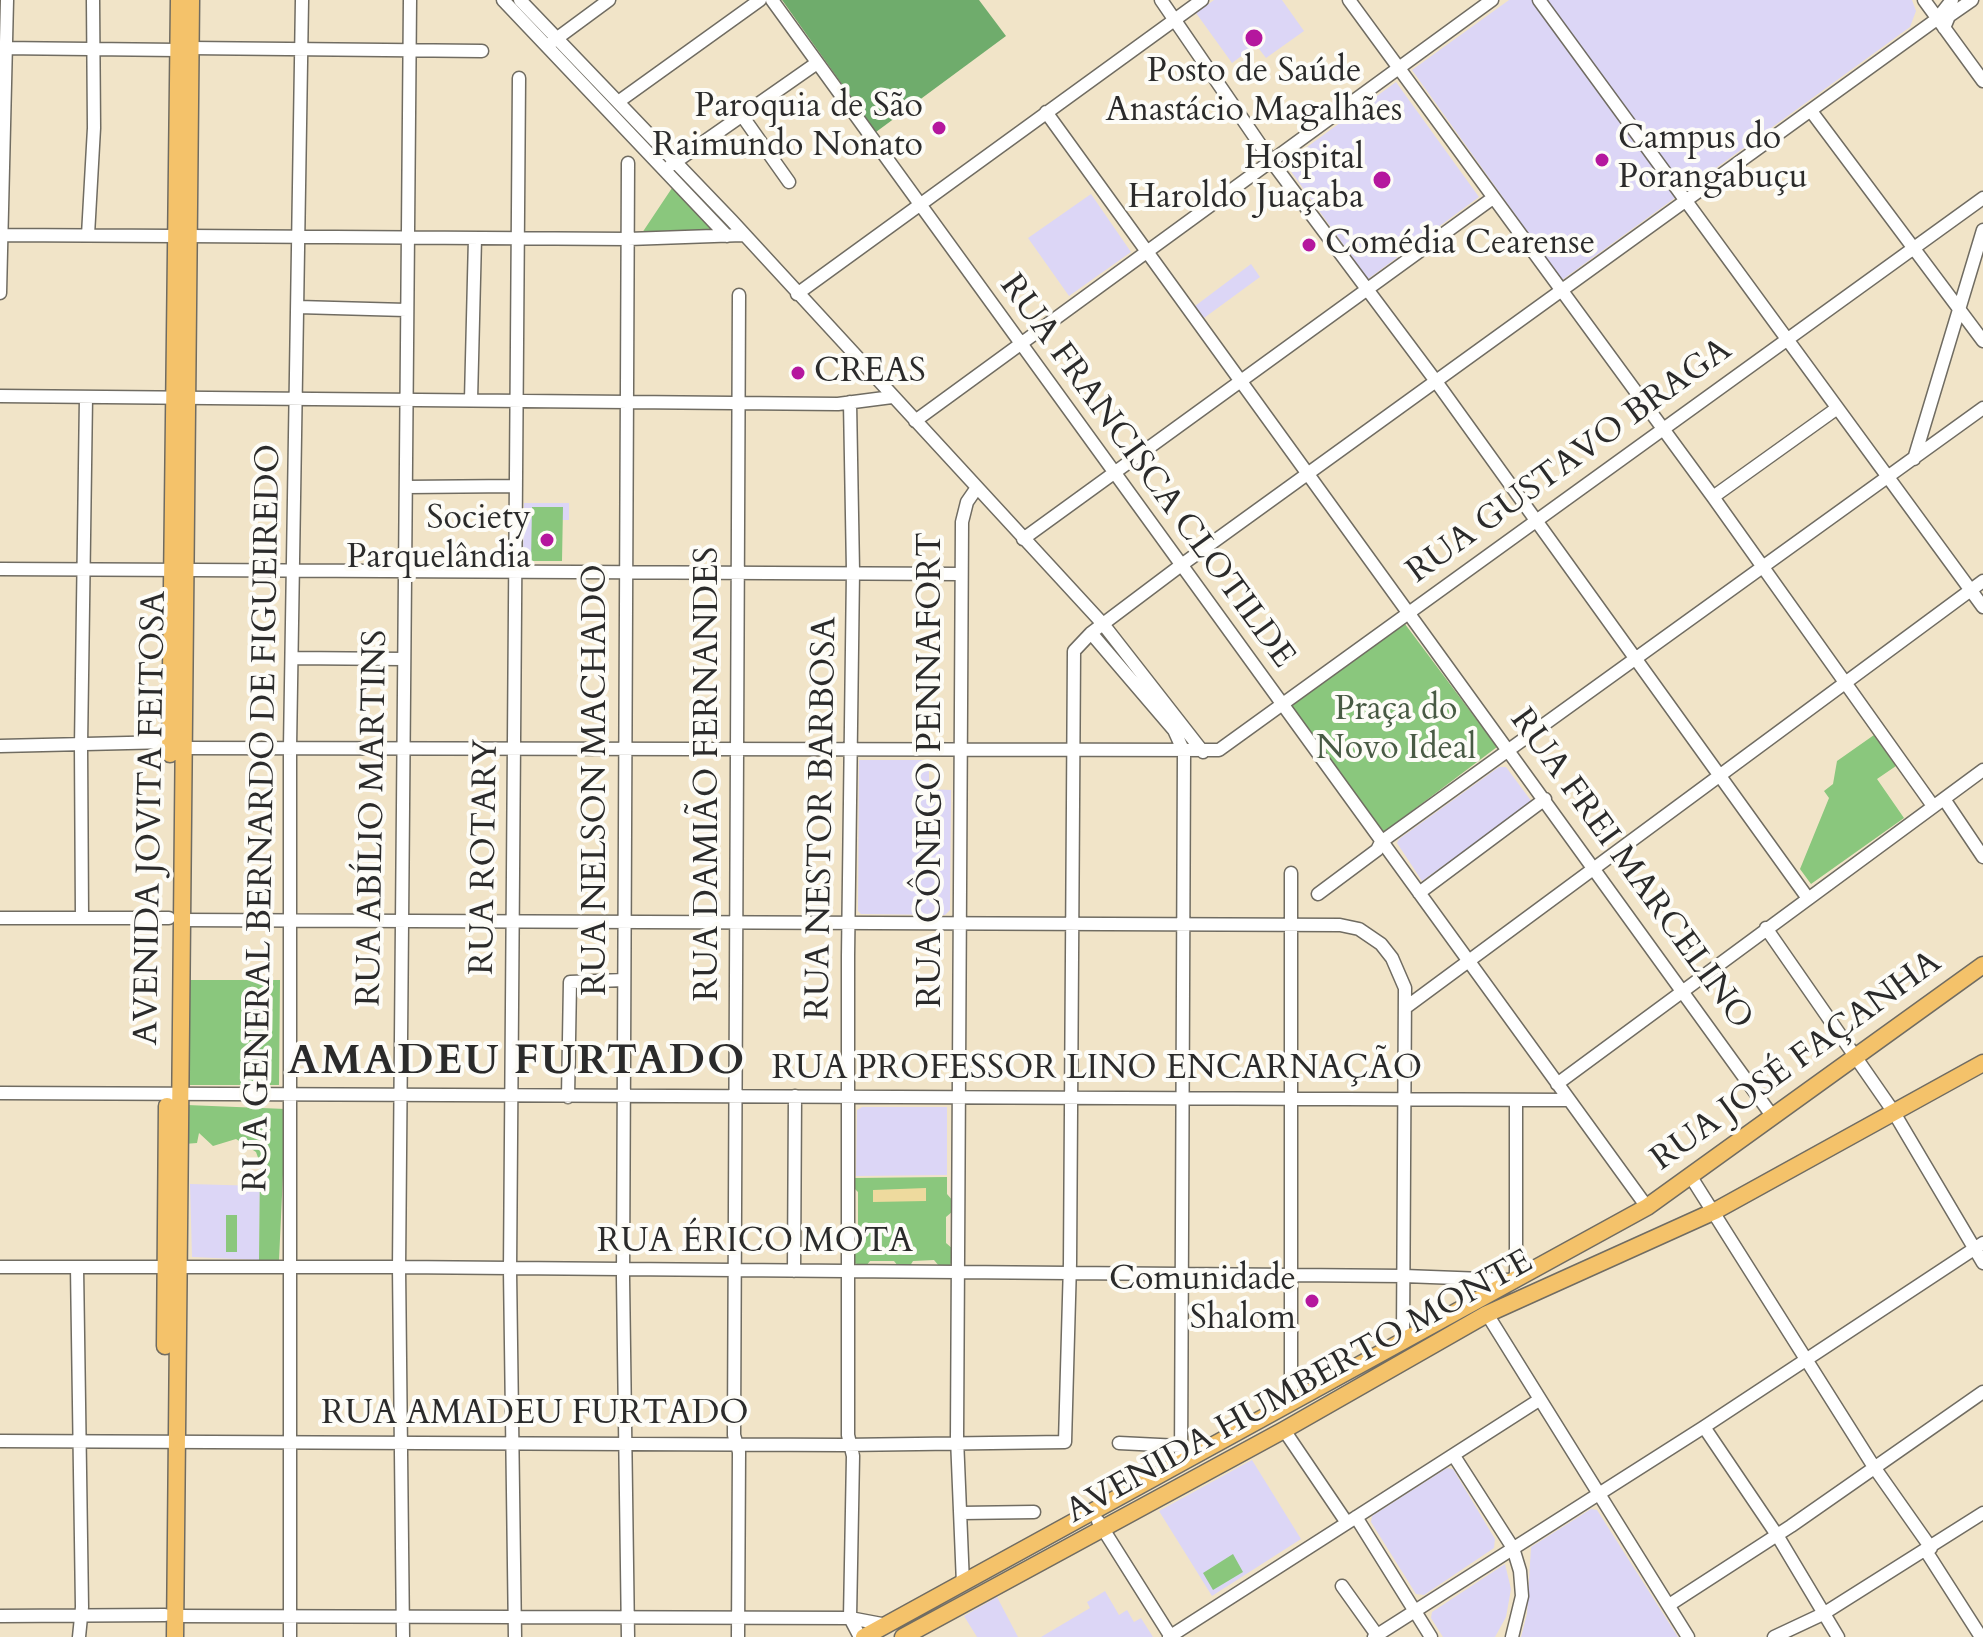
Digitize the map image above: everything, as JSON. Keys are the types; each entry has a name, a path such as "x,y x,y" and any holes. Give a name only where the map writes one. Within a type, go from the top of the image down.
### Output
{"main road":[{"name":"AVENIDA JOVITA FEITOSA","path":"165,1637 170,1615 170,1266 184,49 179,0"},
{"name":"AVENIDA JOVITA FEITOSA","path":"184,49 191,0"},
{"name":"RUA JOSÉ FAÇANHA","path":"1647,1207 1983,965"},
{"name":"AVENIDA HUMBERTO MONTE","path":"908,1636 1284,1430 1487,1314 1715,1211 1983,1063"},
{"name":"AVENIDA HUMBERTO MONTE","path":"862,1637 1092,1512 1181,1454 1291,1403 1513,1278 1647,1207"},
{"name":"AVENIDA JOVITA FEITOSA","path":"170,1615 175,1637"}],"street":[{"path":"0,293 3,48 7,0"},
{"path":"88,235 94,128 93,0"},
{"name":"RUA GENERAL BERNARDO DE FIGUEIREDO","path":"290,1637 290,747 302,0"},
{"name":"RUA ABÍLIO MARTINS","path":"403,1637 399,1267 405,399 412,50 410,0"},
{"path":"503,0 618,102 727,236"},
{"path":"520,0 552,42 742,235 1103,624 1169,717 1184,752 1181,1454 1119,1443"},
{"path":"552,42 609,0"},
{"path":"618,102 760,0"},
{"name":"RUA FRANCISCA CLOTILDE","path":"772,0 1280,705 1647,1207"},
{"path":"1161,0 1272,162 1435,380 1807,897"},
{"path":"797,294 1202,0"},
{"path":"1349,0 1845,682 1983,857"},
{"path":"915,421 1492,0"},
{"path":"1539,0 1983,607"},
{"path":"1924,0 1983,81"},
{"path":"1941,23 1952,0"},
{"path":"1070,1273 1071,659 1078,645 1180,566 1435,380 1686,199 1972,0"},
{"path":"3,48 482,51"},
{"path":"670,165 817,63"},
{"name":"RUA ROTARY","path":"515,1637 510,1270 519,78"},
{"path":"1811,111 1983,341"},
{"name":"RUA FREI MARCELINO","path":"1046,112 1773,1117"},
{"path":"743,117 789,182"},
{"name":"RUA NELSON MACHADO","path":"628,163 623,1269 628,1637"},
{"path":"1023,539 1493,198"},
{"name":"RUA GUSTAVO BRAGA","path":"0,746 1203,752 1229,746 1280,705 1983,198"},
{"path":"1914,459 1983,230"},
{"path":"0,235 628,239 742,235"},
{"path":"471,400 475,238"},
{"name":"RUA DAMIÃO FERNANDES","path":"738,1637 734,1270 739,295"},
{"path":"298,307 406,310"},
{"path":"0,396 626,402 850,402 892,397"},
{"path":"82,917 86,397"},
{"name":"RUA NESTOR BARBOSA","path":"850,402 853,571 848,923 848,1435 851,1445 850,1618 862,1637"},
{"path":"1318,894 1377,850 1381,842 1983,408"},
{"path":"1713,497 1836,409"},
{"path":"406,487 516,486"},
{"name":"RUA CÔNEGO PENNAFORT","path":"963,1584 957,1444 961,574 963,512 976,489"},
{"path":"0,569 179,572 739,570 961,574"},
{"path":"1405,1008 1983,581"},
{"path":"1091,633 1203,752"},
{"path":"292,658 403,659"},
{"path":"1557,1084 1983,770"},
{"path":"1419,893 1545,799"},
{"path":"1291,873 1291,1403"},
{"path":"0,918 1340,925 1370,935 1381,944 1400,972 1405,1008 1403,1339"},
{"path":"1766,928 1893,1111 1978,1246 1983,1263"},
{"path":"568,1097 570,982 624,980"},
{"name":"RUA PROFESSOR LINO ENCARNAÇÃO","path":"0,1093 1569,1100"},
{"path":"794,1271 795,1096"},
{"path":"1513,1278 1516,1101"},
{"path":"1691,1177 1808,1358 1981,1637"},
{"path":"1342,1586 1376,1636 1704,1427 1978,1246"},
{"name":"RUA ÉRICO MOTA","path":"0,1267 399,1267 1513,1278"},
{"path":"77,1267 81,1440 79,1637"},
{"name":"RUA AMADEU FURTADO","path":"0,1441 1059,1444 1067,1439 1070,1273"},
{"path":"1487,1314 1688,1637"},
{"path":"1669,1605 1777,1535 1983,1392"},
{"path":"1092,1512 1170,1637 1539,1400"},
{"path":"1704,1427 1777,1535 1838,1637"},
{"path":"1284,1430 1352,1520 1431,1637"},
{"path":"1454,1456 1513,1548 1523,1582 1512,1637"},
{"path":"961,1513 1034,1512"},
{"path":"1774,1637 1823,1614 1983,1513"},
{"path":"0,1616 850,1618 893,1622 908,1636"}],"shaded area":[{"name":"Posto de Saúde Anastácio Magalhães","path":"1214,0 1282,0 1304,31 1266,58 1256,45 1232,63 1196,13"},
{"name":"Campus do Porangabuçu","path":"1509,0 1912,0 1916,11 1910,27 1562,280 1412,70"},
{"name":"Hospital Haroldo Juaçaba","path":"1396,82 1479,197 1368,279 1285,163"},
{"path":"1091,194 1131,252 1069,296 1028,238"},
{"path":"1251,264 1260,277 1204,318 1195,306"},
{"name":"Society Parquelândia","path":"524,503 569,503 569,520 562,520 562,561 529,561 523,555"},
{"path":"859,760 929,760 929,789 951,790 950,910 945,915 861,914 858,911"},
{"path":"1499,767 1506,767 1532,802 1422,881 1397,843 1399,839"},
{"path":"862,1107 947,1107 947,1175 856,1176 857,1110"},
{"path":"190,1184 260,1186 259,1260 192,1257"},
{"path":"1252,1460 1301,1539 1212,1596 1159,1511"},
{"path":"1447,1468 1453,1469 1495,1539 1494,1548 1424,1595 1416,1594 1371,1522 1372,1516"},
{"path":"1591,1509 1597,1510 1678,1637 1521,1637 1527,1614 1531,1547"},
{"path":"1505,1564 1511,1589 1506,1617 1495,1637 1443,1637 1431,1618 1432,1612"},
{"path":"1105,1591 1119,1615 1127,1610 1134,1622 1141,1618 1153,1637 1041,1637 1090,1608 1087,1602"},
{"path":"997,1597 1018,1637 977,1637 964,1616"}],"green space":[{"path":"782,0 979,0 1006,36 876,132"},
{"path":"672,188 712,229 711,234 642,233"},
{"name":"Society Parquelândia","path":"532,507 563,507 562,561 531,561"},
{"name":"Praça do Novo Ideal","path":"1405,624 1497,747 1384,832 1290,707"},
{"path":"1874,735 1896,766 1877,779 1904,818 1811,884 1800,869 1829,798 1824,791 1833,784 1837,761"},
{"path":"186,980 280,980 279,1085 187,1085"},
{"path":"187,1105 286,1109 279,1260 259,1260 260,1163 256,1152 236,1139 213,1146 199,1133 197,1143 184,1144"},
{"path":"947,1177 947,1194 953,1201 953,1211 946,1217 946,1243 953,1249 954,1259 949,1266 939,1266 934,1260 913,1261 910,1266 898,1266 894,1261 870,1261 866,1266 853,1263 853,1247 858,1241 858,1192 853,1187 853,1178"},
{"path":"226,1215 237,1215 237,1252 226,1252"},
{"path":"1233,1554 1243,1572 1213,1590 1203,1573"}],"sand":[{"path":"926,1188 926,1201 873,1202 873,1190"}],"place":[{"name":"Posto de Saúde Anastácio Magalhães","path":"1254,38"},
{"name":"Paroquia de São Raimundo Nonato","path":"939,128"},
{"name":"Campus do Porangabuçu","path":"1602,160"},
{"name":"Hospital Haroldo Juaçaba","path":"1382,180"},
{"name":"Comédia Cearense","path":"1309,245"},
{"name":"CREAS","path":"798,373"},
{"name":"Society Parquelândia","path":"547,540"},
{"name":"Comunidade Shalom","path":"1312,1301"}],"district":[{"name":"AMADEU FURTADO","path":"517,1063"}]}
